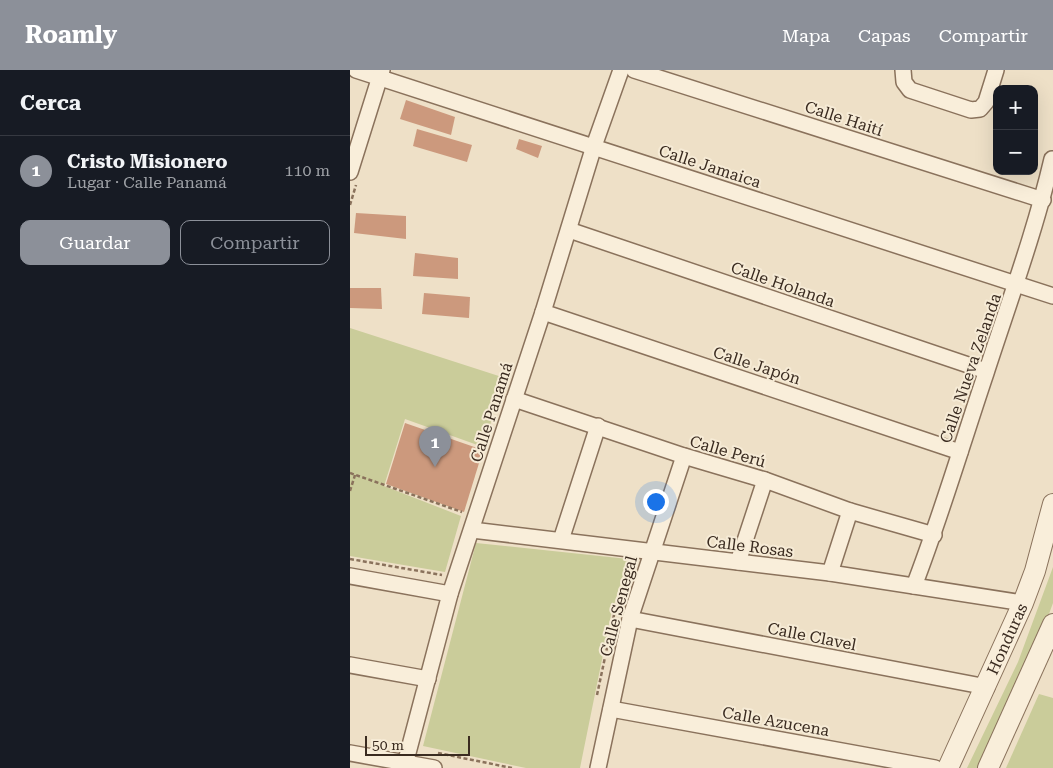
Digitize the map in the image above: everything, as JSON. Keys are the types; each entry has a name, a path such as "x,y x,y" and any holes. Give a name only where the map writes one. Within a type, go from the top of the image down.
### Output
{"street":[{"name":"Calle Jamaica","path":"356,70 381,74 594,146 1053,296"},
{"name":"Calle Panamá","path":"405,765 450,594 543,312 594,146 621,70"},
{"name":"Calle Haití","path":"634,70 1043,200"},
{"path":"904,76 910,90 971,110 980,109 986,102 996,70"},
{"path":"353,167 381,74"},
{"name":"Calle Nueva Zelanda","path":"914,586 934,534 1016,284 1043,200 1052,159"},
{"name":"Calle Holanda","path":"568,230 986,371"},
{"name":"Calle Japón","path":"543,312 960,452"},
{"name":"Calle Perú","path":"514,399 684,456 765,480 850,511 934,534"},
{"path":"561,540 598,426"},
{"name":"Calle Senegal","path":"598,768 630,619 684,456"},
{"path":"738,562 765,480"},
{"name":"Honduras","path":"948,768 987,687 1023,603 1035,571 1053,504"},
{"path":"830,574 850,511"},
{"name":"Calle Rosas","path":"472,530 830,574 1023,603"},
{"path":"350,576 450,594"},
{"name":"Calle Clavel","path":"630,619 987,687"},
{"path":"988,768 1053,624"},
{"path":"350,665 428,679"},
{"name":"Calle Azucena","path":"611,709 935,768"},
{"path":"350,753 405,765 434,768"}],"path":[{"path":"350,206 353,167"},
{"path":"350,473 466,513"},
{"path":"350,491 355,475"},
{"path":"596,701 614,615 633,556"},
{"path":"350,559 448,576"},
{"path":"436,753 512,768"}],"green space":[{"path":"350,328 505,378 483,447 405,419 384,486 461,516 445,572 350,556"},
{"path":"476,543 628,559 611,615 580,768 526,768 423,746"},
{"path":"1053,567 1053,603 1036,649 979,768 967,768 1018,662"},
{"path":"1039,694 1053,698 1053,768 1006,768"}],"building":[{"path":"406,100 455,117 451,135 400,119"},
{"path":"417,129 472,145 467,162 413,146"},
{"path":"519,139 542,146 538,158 516,149"},
{"path":"356,213 406,216 406,239 354,233"},
{"path":"415,253 458,258 458,279 413,276"},
{"path":"350,288 381,288 382,309 350,308"},
{"path":"424,293 470,297 469,318 422,314"},
{"path":"405,423 483,450 464,512 386,484"}],"place":[{"name":"Cristo Misionero","path":"435,467"}]}
